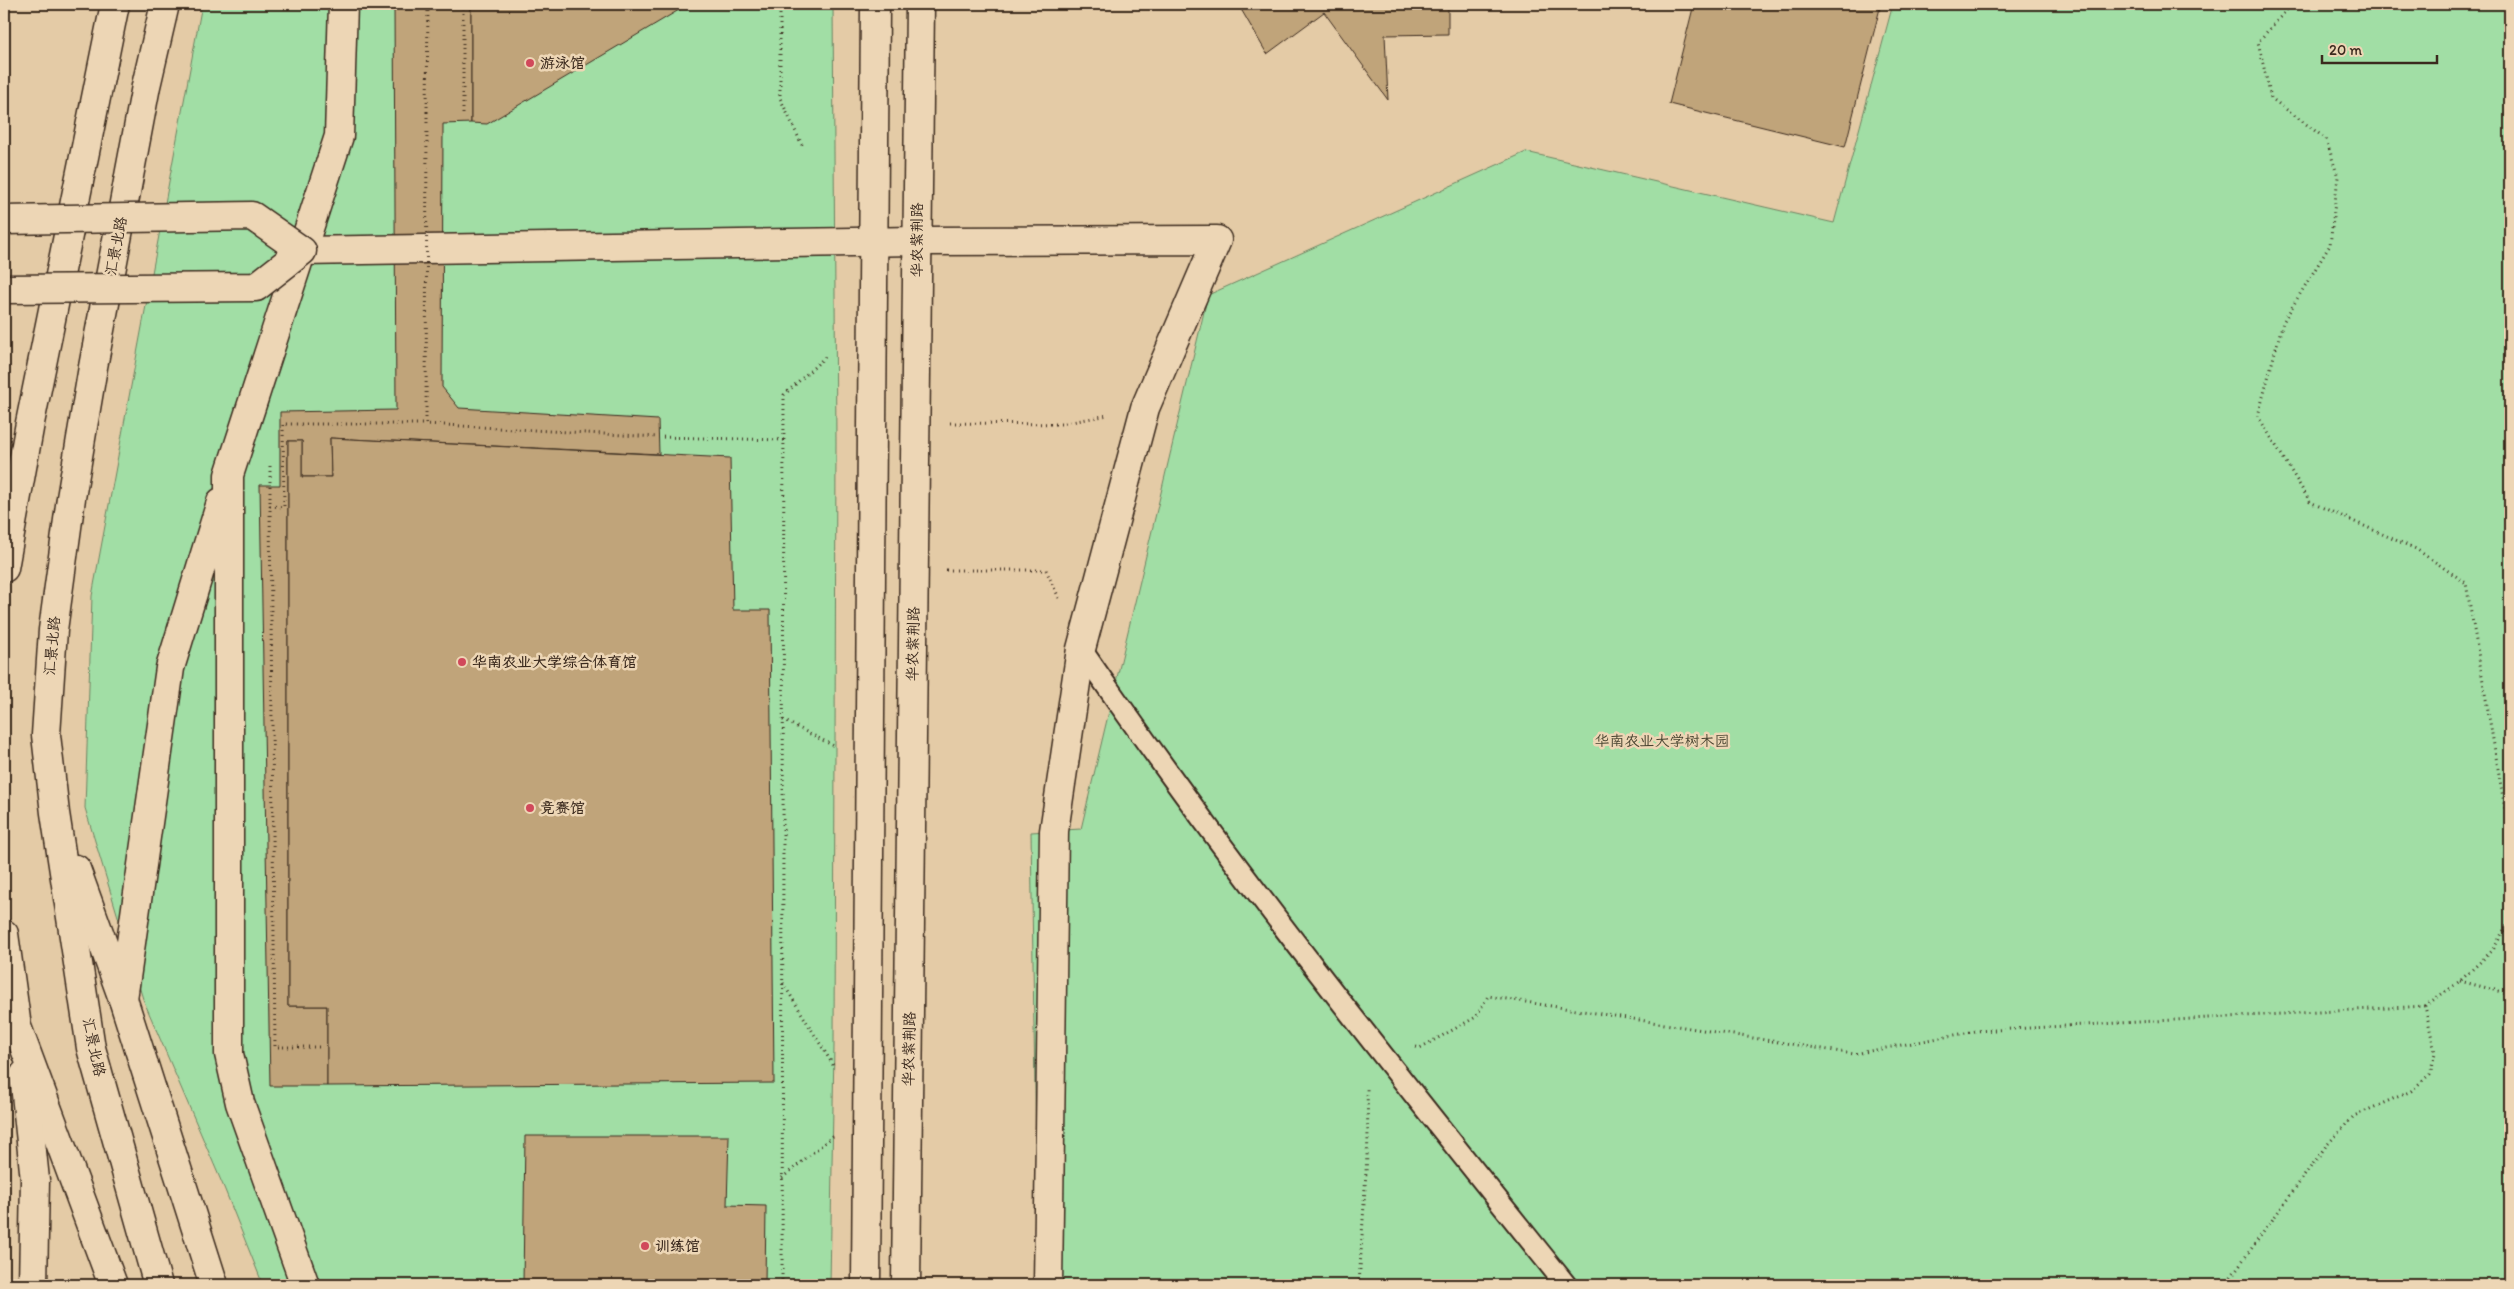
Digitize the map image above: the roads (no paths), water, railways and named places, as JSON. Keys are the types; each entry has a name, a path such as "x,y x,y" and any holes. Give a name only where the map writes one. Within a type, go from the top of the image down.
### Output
{"street":[{"path":"4,568 30,422 115,4"},
{"name":"汇景北路","path":"155,1272 92,1048 55,813 46,735 52,630 93,367 146,86 165,4"},
{"path":"123,999 170,668 229,474 339,136 343,4"},
{"path":"866,1285 875,4"},
{"name":"华农紫荆路","path":"906,1285 920,4"},
{"path":"4,220 252,216 302,251 917,241 1217,240 1145,408 1081,649 1054,830 1048,1285"},
{"path":"4,289 256,287 302,251"},
{"path":"229,474 229,1054 240,1103 305,1285"},
{"path":"55,813 123,999 194,1217 214,1285"},
{"path":"4,934 27,1096 35,1180 34,1282"},
{"path":"17,1027 110,1275"}],"lane":[{"path":"1081,649 1161,765 1366,1036 1566,1285"}],"place":[{"name":"游泳馆","path":"530,63"},
{"name":"华南农业大学综合体育馆","path":"462,662"},
{"name":"竞赛馆","path":"530,808"},
{"name":"训练馆","path":"645,1246"}],"park label":[{"name":"华南农业大学树木园","path":"1662,741"}]}
